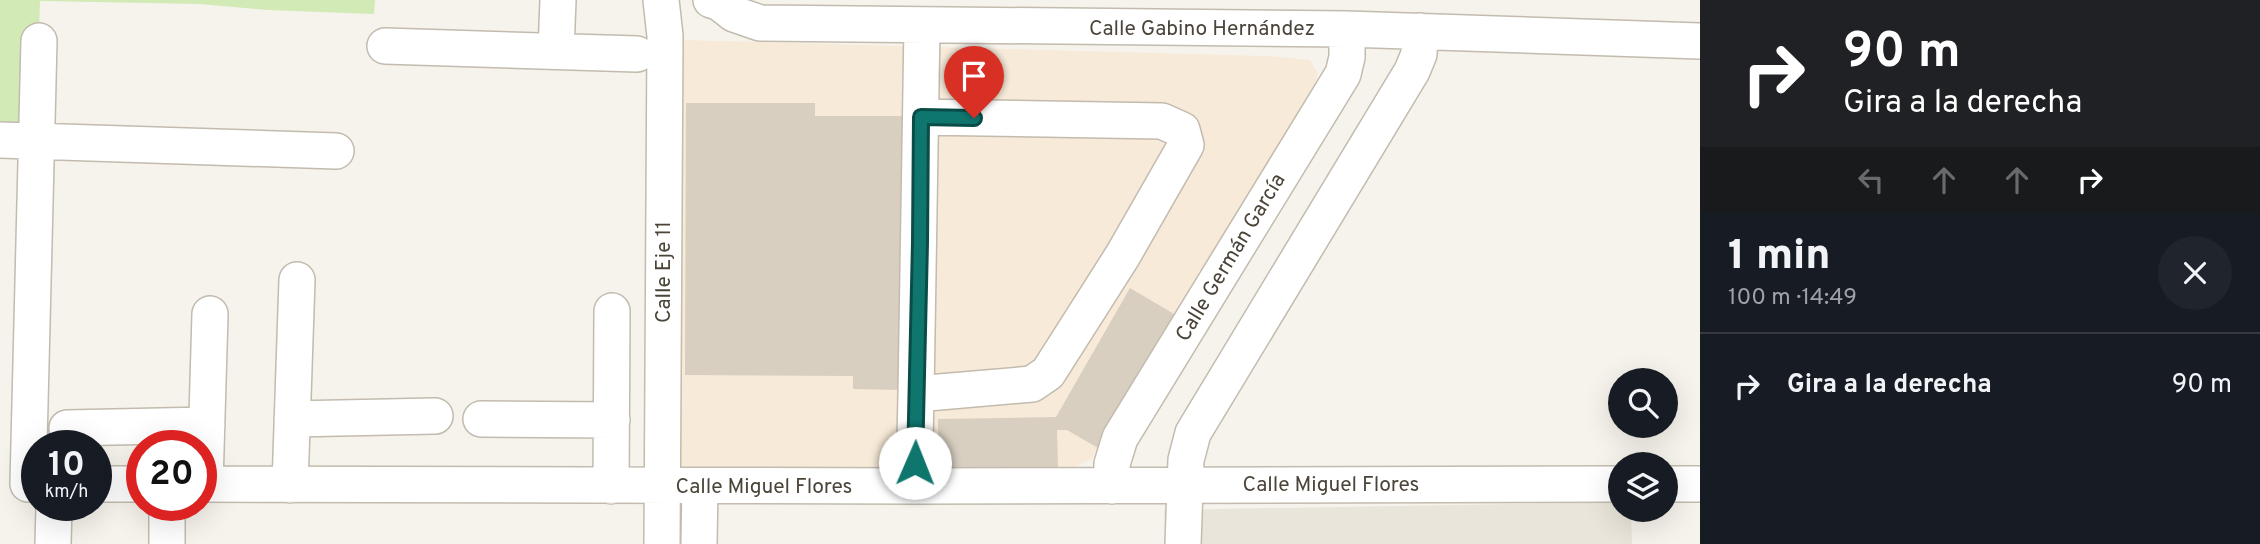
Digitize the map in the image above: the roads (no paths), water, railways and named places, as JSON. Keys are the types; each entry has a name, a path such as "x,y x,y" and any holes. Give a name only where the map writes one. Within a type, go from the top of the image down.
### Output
{"street":[{"path":"556,51 558,0"},
{"name":"Calle Eje 11","path":"662,0 665,36 662,544"},
{"name":"Calle Gabino Hernández","path":"711,0 720,3 734,15 760,23 1347,29 1700,41"},
{"path":"914,486 922,26"},
{"name":"Calle Germán García","path":"1112,485 1112,464 1120,438 1343,74 1347,57 1347,29"},
{"path":"1183,544 1186,460 1193,433 1412,71 1419,54 1420,31"},
{"path":"25,430 16,329 36,142 39,41"},
{"path":"385,46 637,54"},
{"path":"916,394 1032,384 1048,373 1123,255 1186,145 1182,130 1162,121 921,117"},
{"path":"0,140 336,151"},
{"path":"290,485 297,280"},
{"path":"611,486 612,311"},
{"path":"207,430 211,314"},
{"path":"292,419 435,416"},
{"path":"481,419 612,420"},
{"path":"67,428 207,425"},
{"name":"Calle Miguel Flores","path":"217,484 1608,484"},
{"path":"1678,484 1700,484"},
{"path":"699,544 700,486"},
{"path":"43,521 53,544"},
{"path":"167,521 167,544"}]}
